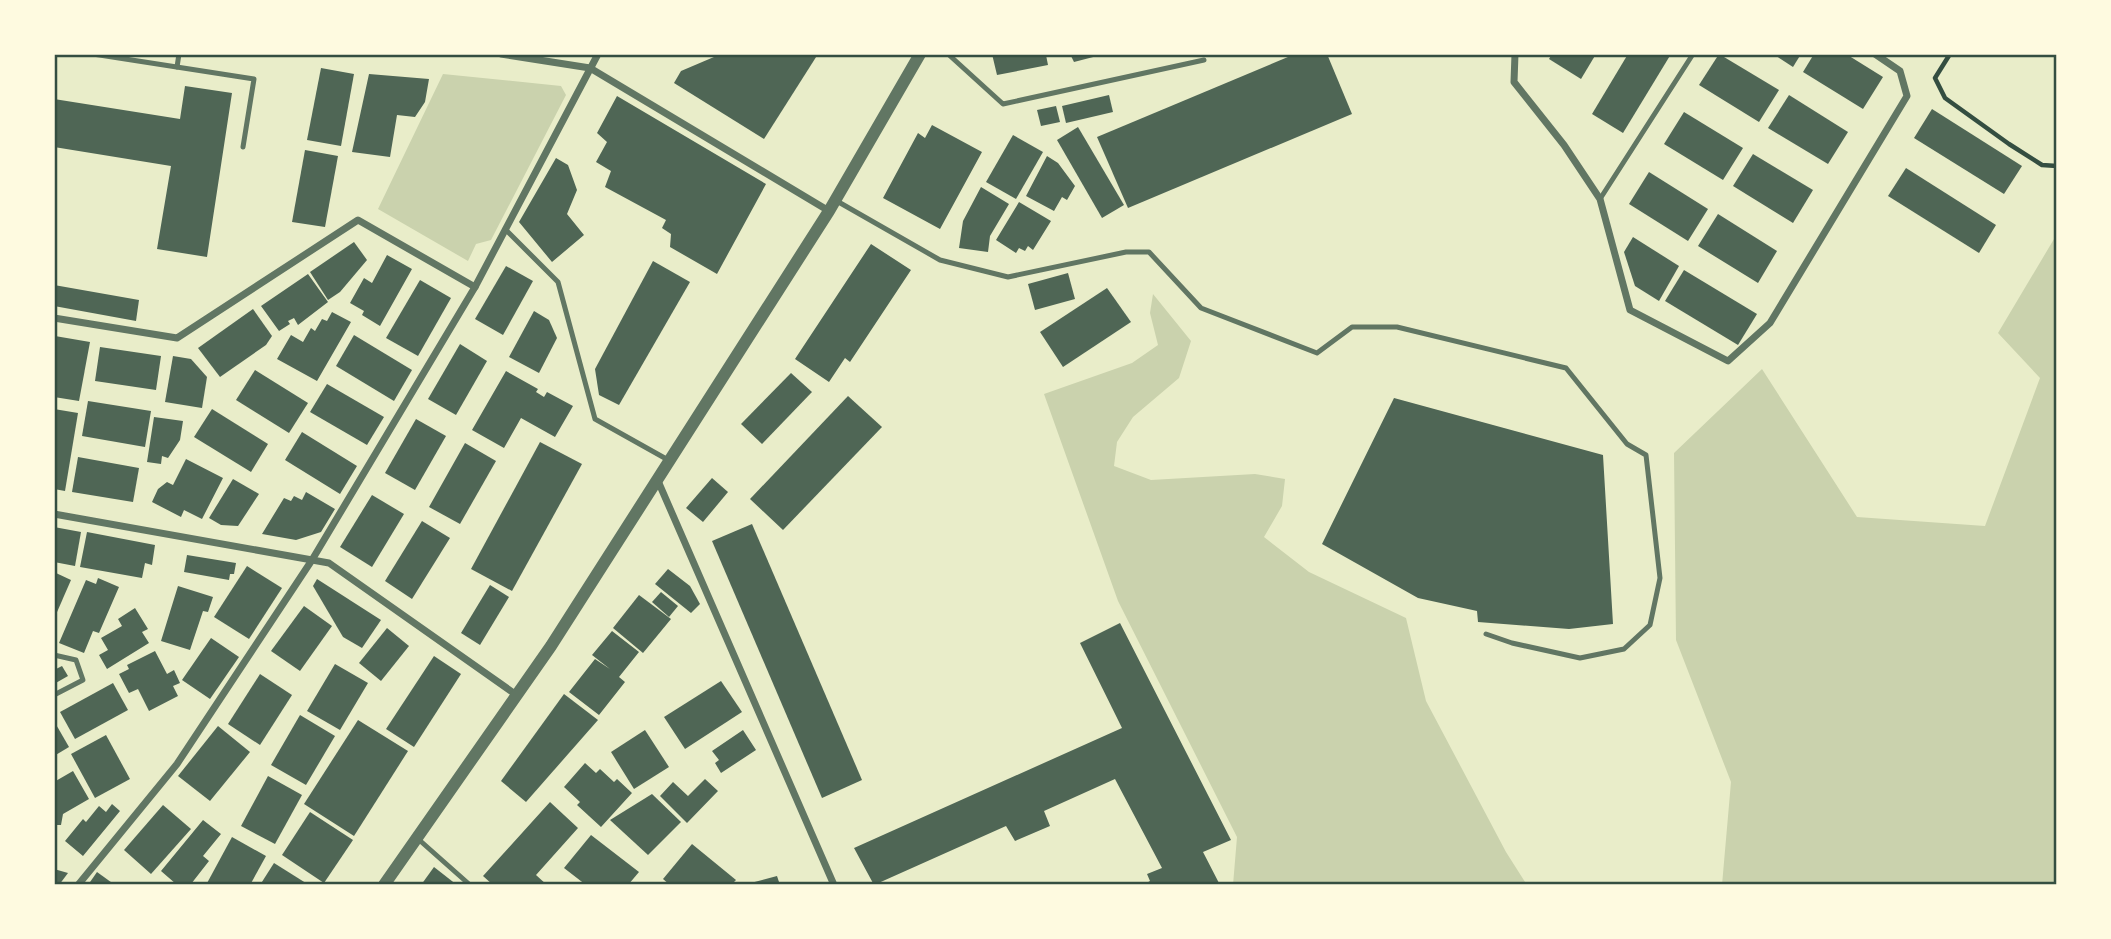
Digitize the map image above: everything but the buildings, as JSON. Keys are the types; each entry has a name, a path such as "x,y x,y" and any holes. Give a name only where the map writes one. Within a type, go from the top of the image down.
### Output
{"street":[{"path":"501,54 590,68 832,205"},
{"path":"78,885 177,764 312,559 475,287 598,54"},
{"path":"384,885 518,696 670,461 832,205 920,54"},
{"path":"1515,54 1514,82 1564,145 1600,199 1630,310 1728,361 1770,323 1907,96 1900,71 1875,54"},
{"path":"54,318 177,338 358,220 475,287"},
{"path":"657,480 834,885"},
{"path":"54,514 329,563 518,696"}],"lane":[{"path":"93,54 254,79 243,147"},
{"path":"177,67 179,54"},
{"path":"947,54 1003,104 1204,60"},
{"path":"1600,199 1693,54"},
{"path":"832,205 940,260 1008,277 1126,252 1149,252 1200,308 1317,353 1352,327 1397,327 1566,368 1627,444 1646,455 1660,578 1650,625 1624,649 1580,658 1512,643 1486,634"},
{"path":"505,229 558,282 595,419 670,461"},
{"path":"54,655 76,660 83,680 54,695"},
{"path":"417,837 470,885"}],"path":[{"path":"1950,54 1935,78 1945,98 2042,165 2057,166"}],"green space":[{"path":"443,74 561,86 566,95 491,240 476,244 468,261 378,209"},
{"path":"2057,234 2057,885 1722,885 1731,782 1676,640 1674,453 1762,369 1857,517 1985,526 2040,378 1998,333"},
{"path":"1153,294 1191,341 1179,378 1133,417 1117,442 1114,466 1151,480 1255,474 1285,479 1282,506 1264,537 1309,572 1406,618 1426,701 1506,852 1527,885 1233,885 1237,837 1118,601 1044,394 1132,363 1158,345 1150,313"}]}
